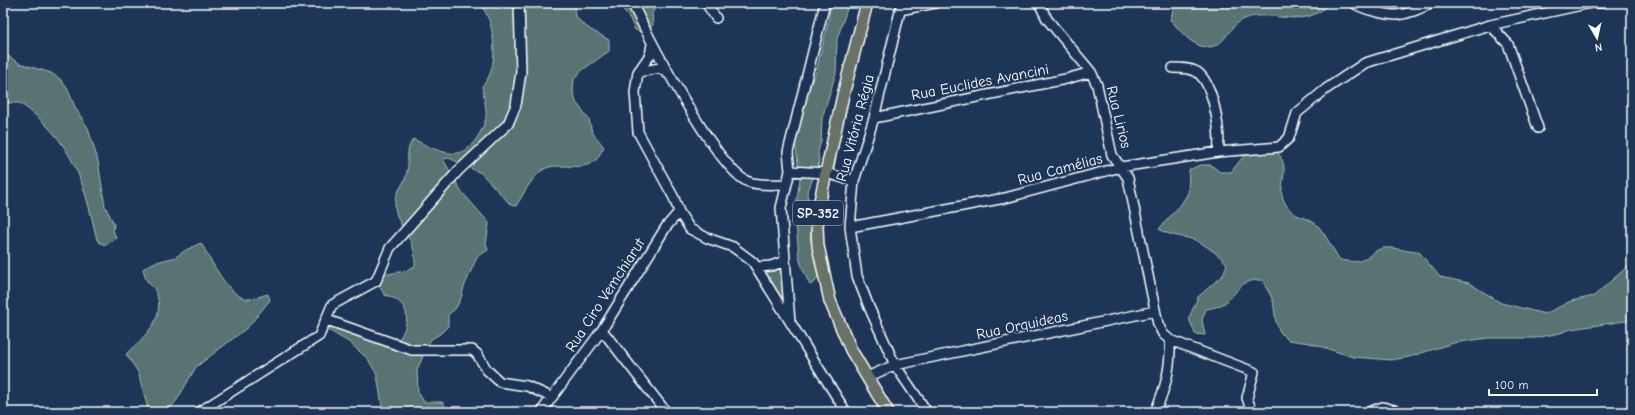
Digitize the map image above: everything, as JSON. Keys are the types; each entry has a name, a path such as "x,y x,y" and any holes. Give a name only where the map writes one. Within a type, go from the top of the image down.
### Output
{"main road":[{"name":"SP-352","path":"867,3 826,173 819,205 817,227 823,276 839,325 888,412"}],"street":[{"path":"199,412 319,336 332,305 376,281 390,248 458,171 508,124 516,105 521,72 519,3"},
{"path":"632,3 652,44 701,127 736,174 749,182 786,184"},
{"path":"706,3 716,18"},
{"path":"790,324 781,208 790,171 788,152 825,3"},
{"path":"901,7 935,3"},
{"name":"Rua Lirios","path":"1039,3 1047,19 1090,72 1097,85 1112,155 1128,178 1155,311 1163,334 1170,340"},
{"path":"1354,3 1374,11 1397,14 1425,7 1430,3"},
{"path":"1490,25 1590,3 1602,3"},
{"name":"Rua Vitória Régia","path":"901,7 874,118 854,181 850,227 857,276 869,307 895,365 927,412"},
{"path":"1490,25 1508,44 1538,128"},
{"name":"Rua Camélias","path":"850,227 1005,198 1121,167 1218,152 1280,147 1289,138 1297,113 1326,89 1365,63 1490,25"},
{"path":"652,44 650,55 638,72 635,92 638,132 674,198 678,212 690,229 707,238 733,247 753,262 790,324 846,412"},
{"path":"638,72 660,68 671,76"},
{"path":"1173,68 1186,68 1198,72 1205,81 1212,97 1220,138 1218,152"},
{"name":"Rua Euclides Avancini","path":"874,118 1066,79 1090,72"},
{"path":"790,171 826,173 854,181"},
{"name":"Rua Ciro Vemchiarut","path":"541,412 602,330 666,227 678,212"},
{"path":"756,268 771,266 785,261"},
{"name":"Rua Orquideas","path":"867,376 895,365 1155,311"},
{"path":"327,320 412,350 472,350 477,354 486,370 500,382 527,386 551,397"},
{"path":"602,330 666,412"},
{"path":"1156,412 1166,388 1171,358 1170,340 1254,372 1247,398 1252,412"},
{"path":"1369,412 1383,407 1402,412"}],"green space":[{"path":"481,3 577,3 574,13 581,23 609,40 609,51 581,71 574,79 573,91 576,102 589,120 592,132 604,147 597,159 591,164 584,166 550,167 539,172 516,206 511,205 481,173 449,158 443,159 461,191 489,223 486,244 488,250 477,257 456,308 448,315 448,326 440,334 430,340 417,370 418,392 424,402 442,402 450,412 383,412 377,375 368,359 350,343 330,331 318,330 319,328 340,321 354,332 374,341 400,338 404,331 407,317 406,311 399,301 385,295 379,286 382,275 405,271 415,266 413,248 401,225 395,209 395,199 405,180 408,167 408,152 413,139 440,151 457,153 468,148 472,144 483,127 486,113 482,86 491,72 494,45 489,20"},
{"path":"619,3 659,3 652,13 653,25 645,33 635,30 630,19"},
{"path":"830,3 849,3 837,39 836,73 822,118 821,141 818,152 819,163 807,193 812,217 810,239 820,270 816,281 810,285 799,257 795,212 800,179 794,134 807,93 816,72 829,18"},
{"path":"1175,3 1329,3 1319,12 1308,17 1249,17 1235,25 1225,38 1217,45 1206,47 1200,46 1190,40 1170,20"},
{"path":"3,53 19,63 51,73 60,79 67,88 76,109 88,128 98,161 105,206 114,224 113,230 116,238 106,245 97,240 87,198 73,163 64,147 38,117 20,103 3,103"},
{"path":"1273,146 1280,156 1284,167 1282,194 1285,203 1297,215 1315,223 1319,227 1340,260 1351,262 1359,261 1384,248 1419,252 1440,277 1469,283 1501,303 1545,314 1571,301 1594,296 1628,266 1632,265 1632,320 1571,329 1560,333 1535,338 1488,338 1453,343 1409,357 1391,360 1353,357 1310,343 1288,340 1280,332 1276,322 1273,300 1262,280 1254,280 1241,286 1225,303 1206,309 1202,320 1205,335 1195,334 1189,318 1198,297 1223,275 1227,264 1201,243 1159,229 1182,203 1188,193 1189,170 1200,165 1211,165 1220,172 1231,172 1246,153"},
{"path":"201,243 221,277 234,292 249,299 268,294 270,300 248,327 196,367 177,400 167,412 152,412 148,409 138,372 126,354 147,334 156,318 158,309 158,300 155,290 147,281 143,269 153,263 176,257 186,250"},
{"path":"783,264 787,315 760,269"}]}
